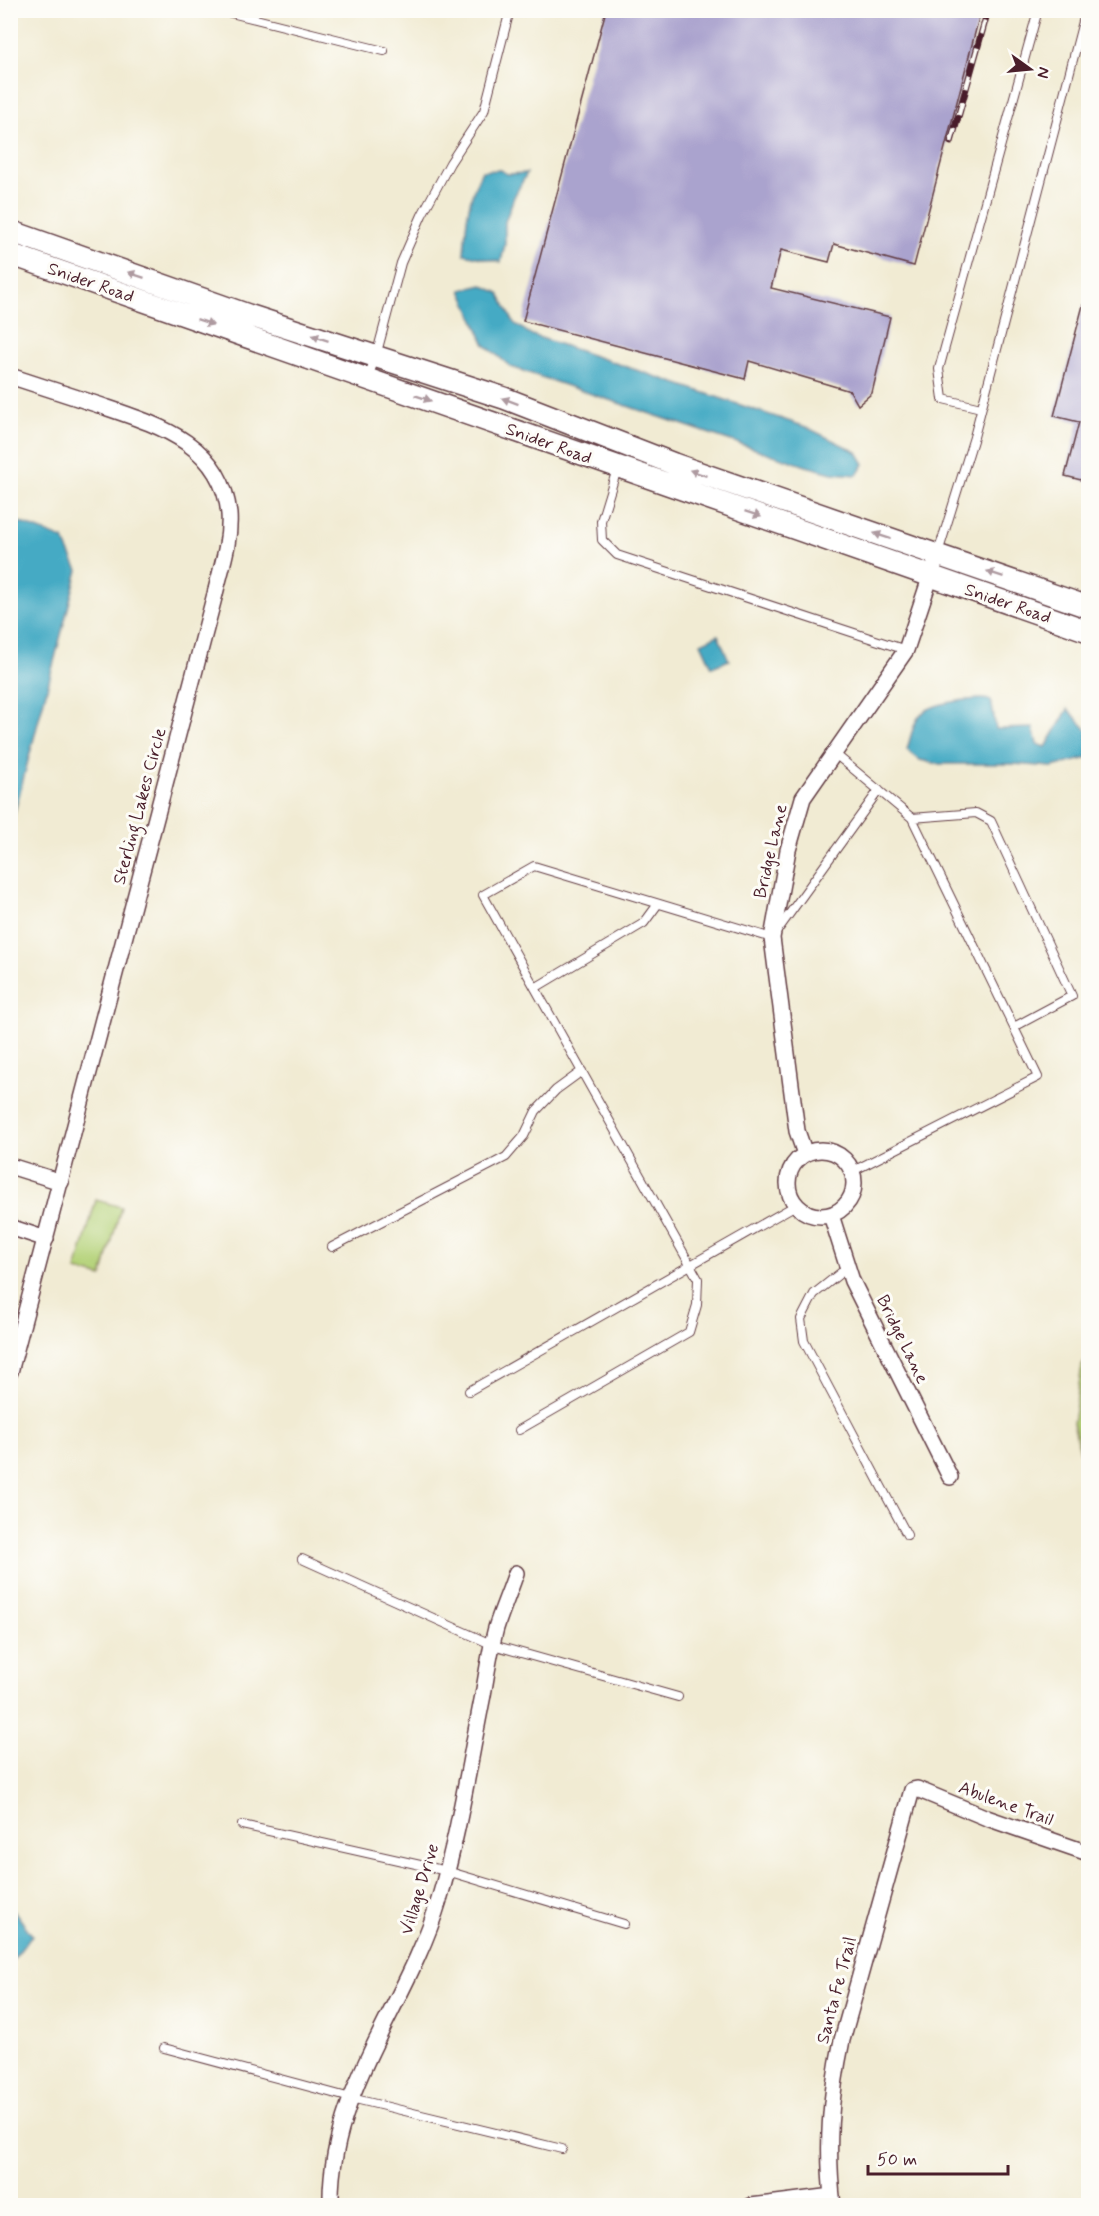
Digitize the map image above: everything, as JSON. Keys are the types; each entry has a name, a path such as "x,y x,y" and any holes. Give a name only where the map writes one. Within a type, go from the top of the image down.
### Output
{"street":[{"name":"Snider Road","path":"10,231 248,315 504,398 674,464 1089,607"},
{"name":"Snider Road","path":"10,254 1089,631"},
{"name":"Sterling Lakes Circle","path":"10,376 150,423 176,434 198,451 215,473 226,498 229,512 228,540 215,594 10,1372"},
{"name":"Bridge Lane","path":"804,1154 797,1131 771,938 788,850 803,798 906,650 938,555"},
{"path":"815,1150 833,1152 843,1157 853,1171 855,1186 853,1195 847,1205 831,1215 814,1216 805,1213 791,1197 788,1179 795,1162 804,1154 815,1150"},
{"path":"10,1166 61,1182"},
{"name":"Bridge Lane","path":"831,1215 852,1281 950,1477"},
{"path":"10,1227 46,1239"},
{"name":"Village Drive","path":"331,2205 332,2173 343,2118 358,2078 403,1991 430,1928 447,1871 465,1794 496,1629 516,1573"},
{"name":"Abulene Trail","path":"912,1790 918,1789 987,1818 1089,1853"},
{"name":"Santa Fe Trail","path":"833,2201 829,2163 830,2108 834,2080 842,2040 912,1790"},
{"path":"751,2205 833,2201"}],"lane":[{"path":"219,10 384,51"},
{"path":"368,378 401,263 422,215 450,163 484,111 510,10"},
{"path":"981,408 943,399 939,369 1038,10"},
{"path":"938,555 981,408 1086,10"},
{"path":"618,468 601,521 602,540 617,555 906,650"},
{"path":"834,753 912,818 1038,1077 853,1171"},
{"path":"519,1430 689,1332 697,1305 698,1279 483,895 534,866 771,938 879,790"},
{"path":"912,818 976,813 991,821 1072,996 1014,1028"},
{"path":"535,988 644,923 658,904"},
{"path":"332,1247 506,1157 524,1137 536,1112 556,1090 582,1071"},
{"path":"469,1391 796,1205"},
{"path":"848,1267 814,1294 801,1319 804,1341 907,1535"},
{"path":"302,1559 493,1645 678,1697"},
{"path":"242,1825 447,1871 624,1924"},
{"path":"164,2048 351,2098 562,2149"}],"green space":[{"path":"96,1200 121,1207 102,1277 76,1270"},
{"path":"1088,1357 1088,1483 1073,1423 1082,1366"}],"water":[{"path":"500,170 507,174 527,173 514,197 505,222 505,244 501,262 464,254 468,212 477,182 482,171"},
{"path":"482,285 499,293 514,323 532,335 806,427 857,452 864,464 857,475 832,473 806,466 511,367 485,345 461,290"},
{"path":"11,519 63,539 78,570 11,826"},
{"path":"718,635 729,660 712,667 701,643"},
{"path":"991,700 996,729 1033,728 1037,744 1046,747 1068,709 1088,731 1088,758 1052,767 1014,764 938,764 920,760 907,750 914,725 918,718 930,708 947,703"},
{"path":"11,1910 32,1935 11,1962"}],"building":[{"path":"606,10 981,10 914,266 834,244 829,262 781,250 771,288 890,317 872,393 858,405 850,391 749,361 745,379 523,321"},
{"path":"1083,305 1089,306 1089,482 1065,476 1079,422 1054,416"}],"railway":[{"path":"951,142 988,10"}]}
